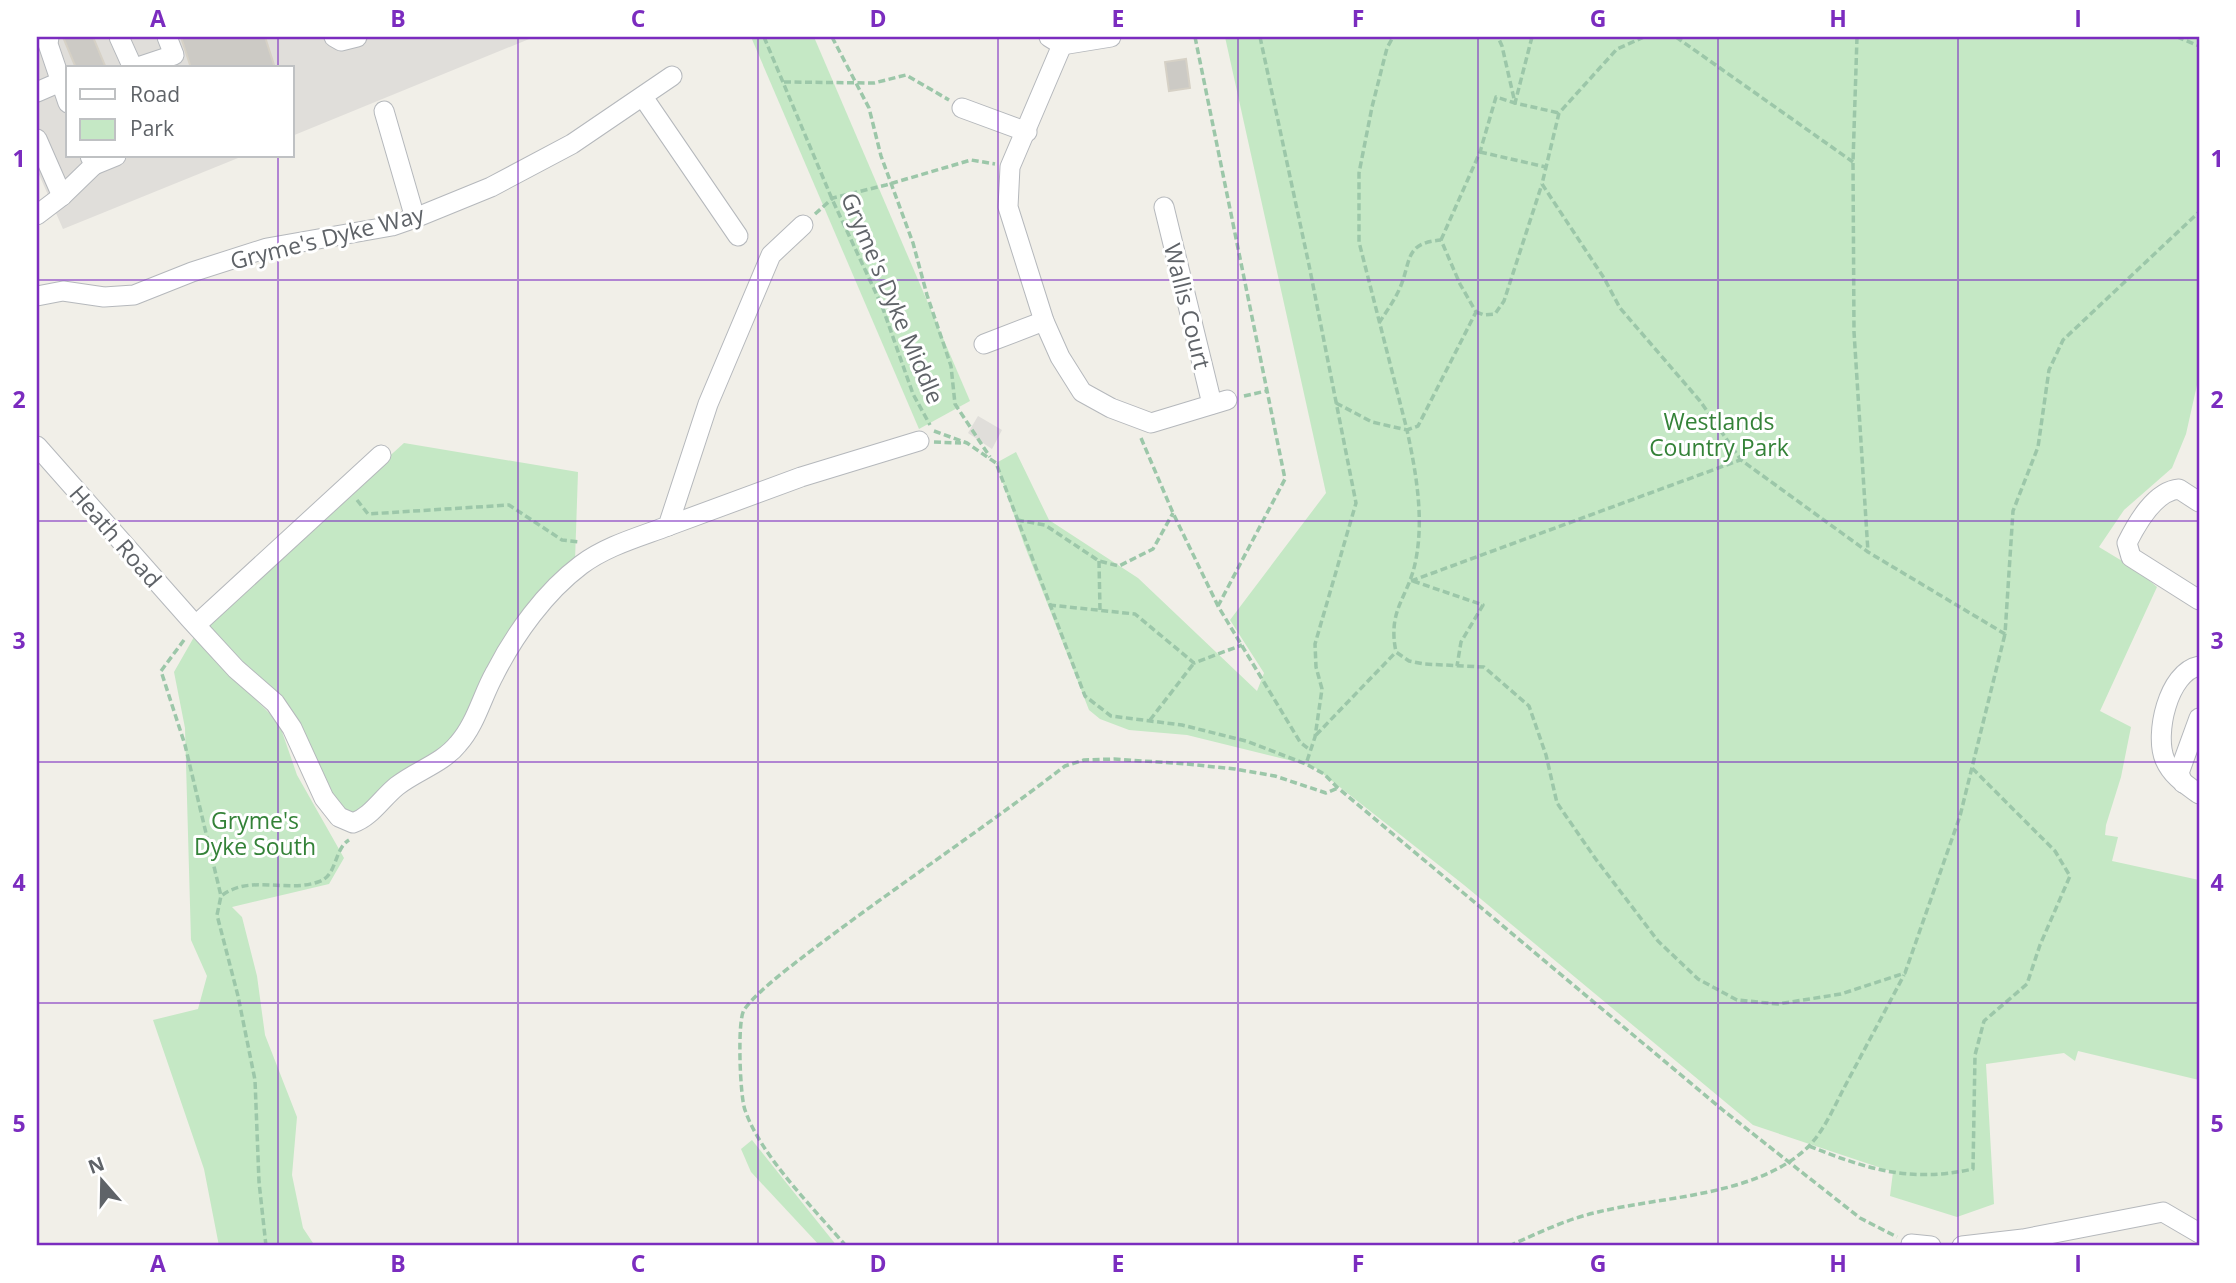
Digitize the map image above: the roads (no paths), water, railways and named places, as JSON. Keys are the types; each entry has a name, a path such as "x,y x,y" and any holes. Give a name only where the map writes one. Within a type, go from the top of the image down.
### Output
{"street":[{"path":"49,37 48,44 66,98"},
{"path":"119,37 133,66"},
{"path":"140,66 174,55 167,37"},
{"path":"334,37 341,41 357,37"},
{"path":"984,344 1044,321 1008,207 1010,167 1027,132 1055,41 1111,37"},
{"name":"Gryme's Dyke Way","path":"37,296 63,291 104,298 134,295 192,272 267,248 392,226 491,187 572,144 672,76"},
{"path":"37,92 60,82"},
{"path":"643,97 738,236"},
{"path":"962,108 1027,132"},
{"path":"384,111 415,218"},
{"path":"37,139 62,196"},
{"path":"37,215 62,196 92,160"},
{"name":"Wallis Court","path":"1044,321 1060,357 1082,392 1111,408 1151,424 1219,402 1164,207"},
{"path":"668,526 708,404 771,255 803,225"},
{"path":"668,526 801,477 919,441"},
{"name":"Heath Road","path":"37,446 236,669 275,703 292,728 324,797 339,817 353,823 364,819 399,785 440,760 458,745 472,723 495,673 536,610 560,583 581,565 614,547 668,526"},
{"path":"196,625 381,454"},
{"path":"2199,502 2179,489 2165,492 2156,500 2127,543 2131,557 2199,600"},
{"path":"2191,788 2173,775 2164,758 2160,737 2164,712 2176,683 2194,667 2199,666"},
{"path":"2191,788 2179,773 2199,718"},
{"path":"1962,1246 2023,1239 2163,1212 2199,1233"}],"park label":[{"name":"Westlands Country Park","path":"1719,434"},
{"name":"Gryme's Dyke South","path":"255,833"}]}
